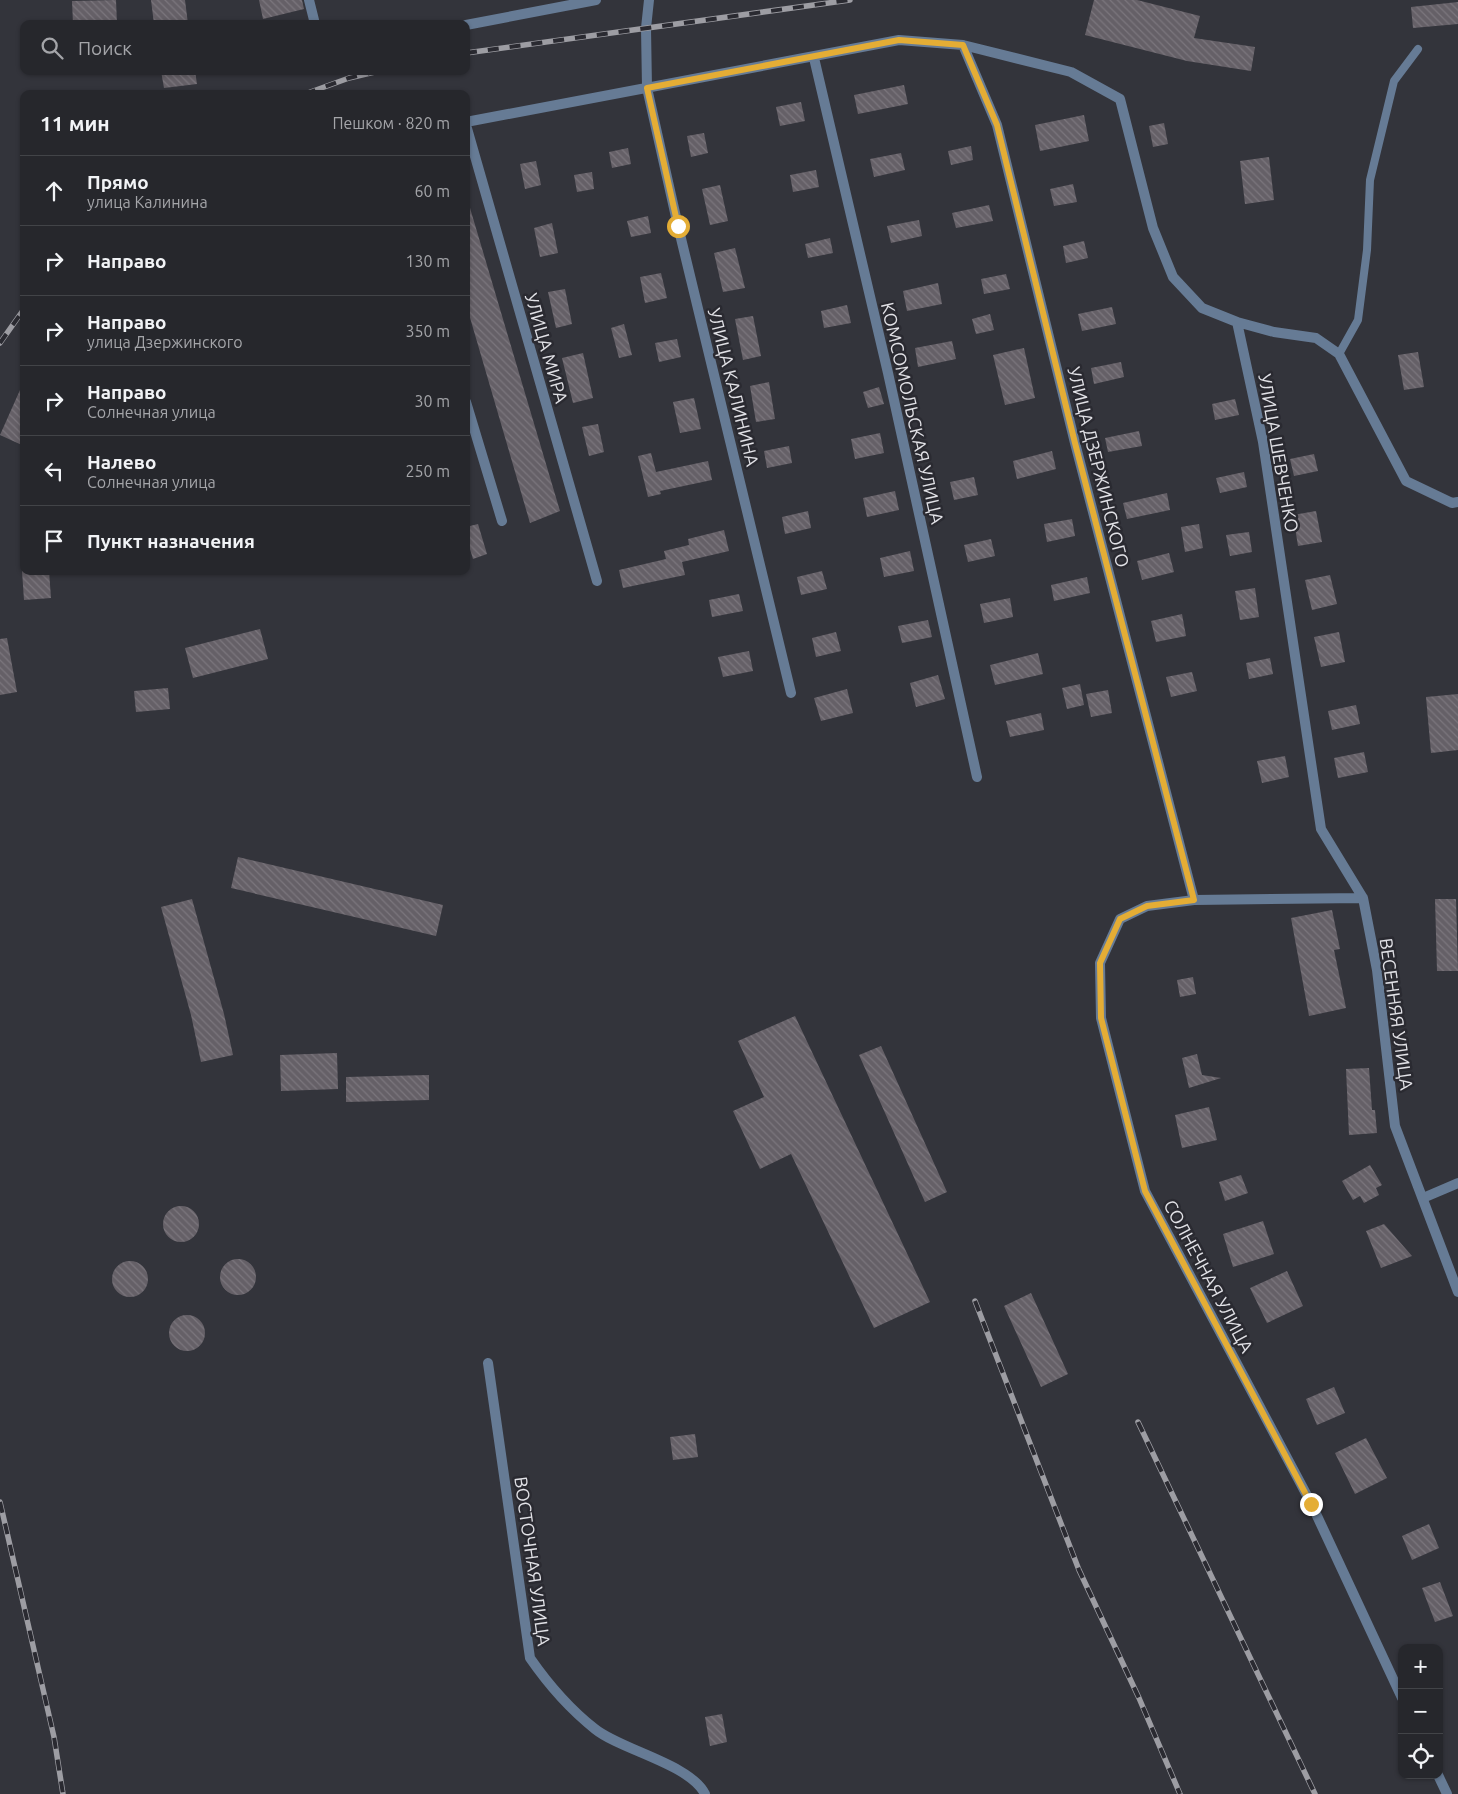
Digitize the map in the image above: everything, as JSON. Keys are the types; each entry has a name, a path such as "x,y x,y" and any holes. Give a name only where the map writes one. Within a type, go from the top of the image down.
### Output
{"street":[{"path":"310,0 314,20"},
{"path":"470,24 596,0"},
{"name":"УЛИЦА КАЛИНИНА","path":"649,0 646,28 647,88 678,226 791,693"},
{"path":"470,122 814,58 899,40 963,45 1071,72 1120,99 1153,228 1173,276 1202,308 1237,322 1274,332 1316,338 1339,354 1406,481 1452,503 1458,502"},
{"name":"УЛИЦА ДЗЕРЖИНСКОГО","path":"963,45 997,125 1075,443 1194,900"},
{"name":"КОМСОМОЛЬСКАЯ УЛИЦА","path":"814,58 888,374 977,777"},
{"name":"УЛИЦА МИРА","path":"470,137 597,581"},
{"name":"УЛИЦА ШЕВЧЕНКО","path":"1237,322 1263,442 1322,828 1363,898"},
{"path":"470,415 502,521"},
{"path":"1194,900 1363,898"},
{"name":"ВЕСЕННЯЯ УЛИЦА","path":"1363,898 1377,970 1395,1126 1458,1292"},
{"name":"СОЛНЕЧНАЯ УЛИЦА","path":"1194,900 1147,906 1120,919 1100,963 1101,1018 1145,1191 1311,1504 1398,1689"},
{"path":"1423,1198 1458,1183"},
{"name":"ВОСТОЧНАЯ УЛИЦА","path":"488,1363 530,1658 544,1679 596,1730 668,1765 701,1785 705,1794"},
{"path":"1440,1779 1447,1794"}],"lane":[{"path":"1339,354 1358,320 1367,250 1370,180 1394,81 1418,50"}],"building":[{"path":"116,0 117,20 73,20 72,1"},
{"path":"151,0 185,0 188,20 154,20"},
{"path":"259,0 302,0 304,9 263,19"},
{"path":"1094,0 1137,0 1200,16 1194,38 1255,47 1251,71 1187,61 1085,35"},
{"path":"1458,2 1458,24 1413,28 1411,7"},
{"path":"162,75 196,75 197,84 164,88"},
{"path":"904,85 908,104 858,114 854,95"},
{"path":"801,102 805,121 780,126 776,107"},
{"path":"1084,115 1089,141 1040,151 1035,125"},
{"path":"1164,123 1168,144 1153,147 1149,126"},
{"path":"704,133 708,153 691,157 687,136"},
{"path":"971,146 973,160 951,165 948,151"},
{"path":"628,148 631,164 612,168 609,152"},
{"path":"901,153 905,170 874,177 870,159"},
{"path":"1269,157 1274,200 1245,204 1240,161"},
{"path":"536,161 541,185 525,189 520,164"},
{"path":"816,170 819,187 793,192 790,175"},
{"path":"592,172 594,189 577,192 574,175"},
{"path":"1073,184 1077,202 1054,206 1050,189"},
{"path":"720,185 728,221 710,225 702,189"},
{"path":"989,205 993,221 956,228 952,213"},
{"path":"470,208 560,511 530,523 470,318"},
{"path":"648,216 651,233 631,237 627,221"},
{"path":"919,220 922,236 891,243 887,226"},
{"path":"552,223 558,253 540,257 534,228"},
{"path":"830,238 833,253 808,258 805,244"},
{"path":"1084,241 1088,258 1066,263 1063,246"},
{"path":"735,248 745,288 723,292 714,253"},
{"path":"661,273 667,298 645,303 640,277"},
{"path":"1006,274 1010,289 984,294 981,279"},
{"path":"938,283 942,304 907,311 903,291"},
{"path":"565,289 572,324 556,328 548,292"},
{"path":"847,305 851,323 824,328 821,311"},
{"path":"1112,307 1116,324 1082,331 1078,314"},
{"path":"990,314 994,330 976,334 972,319"},
{"path":"753,316 761,356 743,360 735,319"},
{"path":"624,324 632,355 619,358 611,328"},
{"path":"677,339 681,357 659,362 655,343"},
{"path":"952,341 956,359 918,367 915,348"},
{"path":"1024,348 1035,398 1005,405 993,355"},
{"path":"1418,352 1424,387 1404,390 1398,355"},
{"path":"583,353 593,398 573,403 562,358"},
{"path":"1121,362 1124,377 1094,384 1091,368"},
{"path":"769,382 775,419 756,422 750,386"},
{"path":"879,387 884,404 868,408 863,392"},
{"path":"20,390 20,444 0,435"},
{"path":"694,398 701,429 680,433 673,402"},
{"path":"1235,399 1239,415 1215,420 1212,404"},
{"path":"598,424 604,452 589,456 582,427"},
{"path":"1139,431 1142,446 1108,452 1105,438"},
{"path":"880,433 884,453 855,459 851,439"},
{"path":"789,446 792,463 767,468 764,451"},
{"path":"1052,451 1056,469 1017,479 1013,461"},
{"path":"651,453 656,472 708,461 712,480 660,491 661,494 648,497 638,456"},
{"path":"1314,454 1318,471 1294,476 1290,459"},
{"path":"1244,472 1247,487 1220,493 1216,478"},
{"path":"974,477 978,495 954,500 950,482"},
{"path":"895,491 899,510 867,517 863,498"},
{"path":"1167,493 1170,510 1127,519 1123,503"},
{"path":"808,511 811,528 785,534 782,517"},
{"path":"1316,511 1322,542 1298,546 1293,515"},
{"path":"1072,519 1075,536 1047,542 1044,524"},
{"path":"478,524 487,554 473,559 470,549 470,526"},
{"path":"1199,524 1203,548 1185,552 1181,527"},
{"path":"724,530 729,551 682,562 685,575 623,588 619,570 666,559 664,551 689,545 688,539"},
{"path":"1249,532 1252,552 1230,556 1226,535"},
{"path":"991,539 995,556 968,562 964,545"},
{"path":"910,551 914,571 884,577 880,558"},
{"path":"1169,553 1174,572 1142,580 1137,561"},
{"path":"822,571 827,589 801,595 797,577"},
{"path":"22,575 49,575 51,598 24,600"},
{"path":"1330,575 1337,604 1312,610 1305,580"},
{"path":"1087,577 1090,593 1054,601 1051,585"},
{"path":"1255,588 1259,617 1240,620 1235,591"},
{"path":"739,594 743,611 712,617 709,600"},
{"path":"1010,598 1013,617 984,623 980,604"},
{"path":"1182,614 1186,636 1156,642 1151,621"},
{"path":"928,620 932,637 902,643 898,626"},
{"path":"260,629 268,659 193,678 185,648"},
{"path":"836,632 841,651 816,657 812,638"},
{"path":"1339,632 1345,662 1321,667 1314,637"},
{"path":"7,638 17,692 0,695 0,639"},
{"path":"749,651 753,671 723,677 718,657"},
{"path":"1038,653 1043,674 995,685 990,665"},
{"path":"1270,658 1273,674 1249,679 1246,663"},
{"path":"1192,672 1197,691 1171,697 1166,677"},
{"path":"938,675 945,699 916,707 910,683"},
{"path":"1080,684 1084,705 1067,709 1062,688"},
{"path":"168,688 170,709 136,712 134,691"},
{"path":"847,689 853,713 821,721 814,698"},
{"path":"1108,690 1112,713 1091,717 1086,694"},
{"path":"1458,694 1458,750 1431,753 1426,697"},
{"path":"1356,705 1360,724 1332,730 1328,711"},
{"path":"1041,713 1044,730 1010,737 1006,721"},
{"path":"1364,752 1368,772 1338,778 1334,758"},
{"path":"1285,756 1289,777 1262,783 1257,761"},
{"path":"238,857 443,905 436,936 231,888"},
{"path":"192,899 224,1014 233,1055 201,1062 191,1015 161,907"},
{"path":"1435,899 1456,899 1458,971 1437,971"},
{"path":"1332,910 1340,949 1334,950 1346,1008 1309,1016 1291,918"},
{"path":"1193,977 1196,994 1180,997 1177,980"},
{"path":"795,1016 930,1302 874,1328 791,1154 760,1169 733,1111 764,1097 738,1041"},
{"path":"881,1046 947,1192 925,1202 859,1055"},
{"path":"337,1053 338,1089 281,1091 280,1055"},
{"path":"1197,1054 1202,1075 1221,1078 1189,1088 1182,1058"},
{"path":"1369,1068 1372,1110 1375,1110 1377,1133 1349,1135 1346,1069"},
{"path":"429,1075 429,1100 346,1102 346,1077"},
{"path":"1209,1107 1217,1140 1182,1148 1175,1115"},
{"path":"1370,1165 1382,1185 1376,1188 1379,1195 1364,1203 1360,1196 1353,1200 1342,1181"},
{"path":"1241,1175 1248,1193 1225,1201 1219,1182"},
{"path":"181,1206 188,1207 194,1211 198,1217 198,1231 194,1237 188,1241 181,1242 174,1241 168,1237 164,1231 163,1224 164,1217 168,1211 174,1207"},
{"path":"1263,1221 1274,1254 1233,1267 1223,1234"},
{"path":"1384,1224 1412,1256 1381,1268 1366,1231"},
{"path":"238,1259 250,1265 256,1277 250,1289 238,1295 226,1289 220,1277 226,1265"},
{"path":"130,1261 137,1262 143,1266 147,1272 147,1286 143,1292 137,1296 130,1297 123,1296 117,1292 113,1286 112,1279 113,1272 117,1266 123,1262"},
{"path":"1287,1271 1303,1306 1267,1323 1250,1288"},
{"path":"1031,1293 1068,1374 1041,1387 1004,1306"},
{"path":"187,1315 194,1316 200,1320 204,1326 204,1340 200,1346 194,1350 187,1351 180,1350 174,1346 170,1340 169,1333 170,1326 174,1320 180,1316"},
{"path":"1334,1387 1345,1413 1317,1425 1306,1399"},
{"path":"695,1434 698,1457 673,1460 670,1437"},
{"path":"1366,1438 1387,1478 1355,1494 1335,1453"},
{"path":"1429,1524 1439,1548 1412,1560 1402,1536"},
{"path":"1440,1582 1453,1616 1435,1622 1422,1588"},
{"path":"722,1714 727,1742 710,1746 705,1717"}],"railway":[{"path":"470,52 850,0"},
{"path":"316,90 362,75"},
{"path":"0,343 20,315"},
{"path":"975,1301 1079,1570 1139,1698 1180,1794"},
{"path":"1138,1422 1315,1794"},
{"path":"0,1502 54,1737 63,1794"}],"route":[{"path":"678,226 647,88 814,58 899,40 963,45 997,125 1075,443 1194,900 1147,906 1120,919 1100,963 1101,1018 1145,1191 1311,1504"}]}
